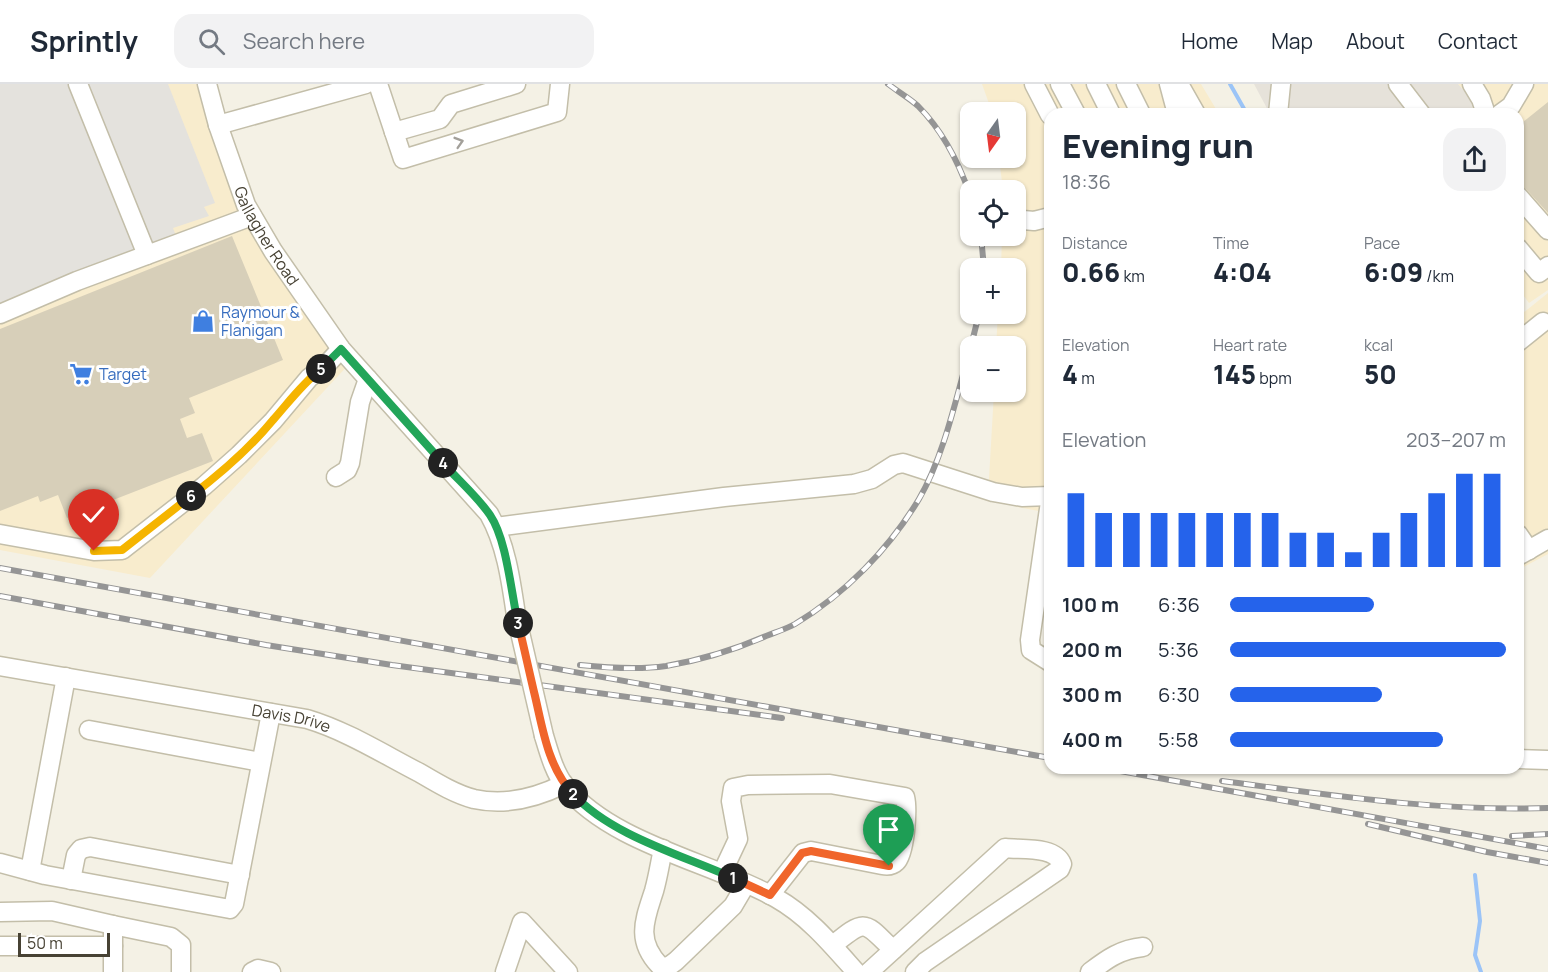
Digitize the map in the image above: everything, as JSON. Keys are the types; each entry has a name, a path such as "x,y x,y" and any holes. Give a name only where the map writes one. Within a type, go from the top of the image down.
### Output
{"street":[{"path":"78,84 147,255"},
{"name":"Gallagher Road","path":"207,84 218,125 246,205 273,251 341,349 489,514 496,527 511,580 516,615 544,736 552,760 564,784 593,813 613,825 770,895 813,925 856,972"},
{"path":"218,125 366,84"},
{"path":"378,84 403,159 557,112 560,84"},
{"path":"394,132 440,119 451,104 516,84"},
{"path":"1034,84 1046,108"},
{"path":"1060,84 1073,108"},
{"path":"1096,84 1108,108"},
{"path":"1126,84 1138,108"},
{"path":"1169,84 1175,108"},
{"path":"1179,84 1193,108"},
{"path":"1279,108 1281,84"},
{"path":"1398,84 1416,108"},
{"path":"1472,84 1483,108"},
{"path":"1508,108 1524,84"},
{"path":"1524,203 1548,230"},
{"path":"0,314 77,281 252,216"},
{"path":"1026,220 1044,218"},
{"path":"1524,255 1539,273 1548,266"},
{"path":"1524,338 1546,323"},
{"path":"0,534 94,551 122,550 204,486 239,455 273,421 309,378 341,349"},
{"path":"336,477 346,470 350,463 360,402 368,379"},
{"path":"496,527 724,497 854,484 872,479 894,465 903,463 993,492 1022,497 1044,496"},
{"path":"1524,552 1548,538"},
{"path":"1044,543 1030,640 1031,650 1044,658"},
{"name":"Davis Drive","path":"0,666 307,719 333,727 442,785 474,799 509,802 540,796 564,784"},
{"path":"30,871 66,677"},
{"path":"0,862 71,880 230,909 234,904 271,713"},
{"path":"89,730 261,762"},
{"path":"1524,759 1548,760"},
{"path":"723,873 738,838 731,801 733,788 748,785 830,784 905,797 907,823 896,862 889,866 882,866 811,851 802,853 770,895"},
{"path":"71,880 76,855 81,849 90,847 240,875"},
{"path":"869,972 1005,848 1051,852 1059,857 1062,864 1060,869 925,962 915,972"},
{"path":"663,849 644,919 644,938 654,960 660,966 668,966 676,961 732,906 746,884"},
{"path":"0,912 52,911 171,937 181,945 181,972"},
{"path":"506,972 522,922 568,972"},
{"path":"113,925 113,972"},
{"path":"833,945 853,928 862,925 869,927 893,950"},
{"path":"0,946 113,946"},
{"path":"1090,972 1110,957 1132,948 1143,947"},
{"path":"252,972 258,969 271,972"}],"shaded area":[{"path":"0,84 207,84 246,205 352,361 150,578 0,550"},
{"path":"0,84 168,84 215,203 204,207 209,216 173,228 176,236 0,306"},
{"path":"982,84 1201,84 1215,108 1044,108 1044,512 1017,507 988,496 993,402 1026,402 1026,336 997,336 997,324 1026,324 1026,258 1001,258 1002,246 1026,246 1026,180 1002,180 1000,168 1026,168 1026,102 988,102"},
{"path":"1254,84 1458,84 1473,101 1472,108 1267,108"},
{"path":"1458,84 1548,84 1548,290 1529,303 1524,296 1524,108 1472,108 1473,101"},
{"path":"1548,293 1548,554 1524,567 1524,312"}],"building":[{"path":"1548,102 1548,213 1524,188 1524,121"},
{"name":"Target","path":"232,236 283,360 189,398 195,413 180,419 187,438 202,433 213,461 67,518 58,495 40,502 38,496 0,511 0,329"}],"waterway":[{"path":"1230,84 1244,108"},
{"path":"1475,875 1480,921 1475,955 1481,972"}],"railway":[{"path":"888,84 927,115 942,136 964,180"},
{"path":"982,246 983,258"},
{"path":"974,336 976,324"},
{"path":"580,665 645,668 705,658 742,646 795,624 831,599 880,553 919,499 936,464 960,385"},
{"path":"0,568 1044,757"},
{"path":"0,596 266,645 392,665 782,718"},
{"path":"1137,774 1548,849"},
{"path":"1222,781 1425,805 1507,809 1548,808"},
{"path":"1368,824 1487,852 1548,863"},
{"path":"1512,836 1548,834"}],"place":[{"name":"Raymour & Flanigan","path":"203,321"},
{"name":"Target","path":"81,374"}],"route":[{"path":"94,551 122,550 204,486 273,421 309,378 341,349 489,514 496,527 511,580 516,615 544,736 552,760 564,784 578,799 593,813 613,825 770,895 802,853 811,851 889,866"}]}
